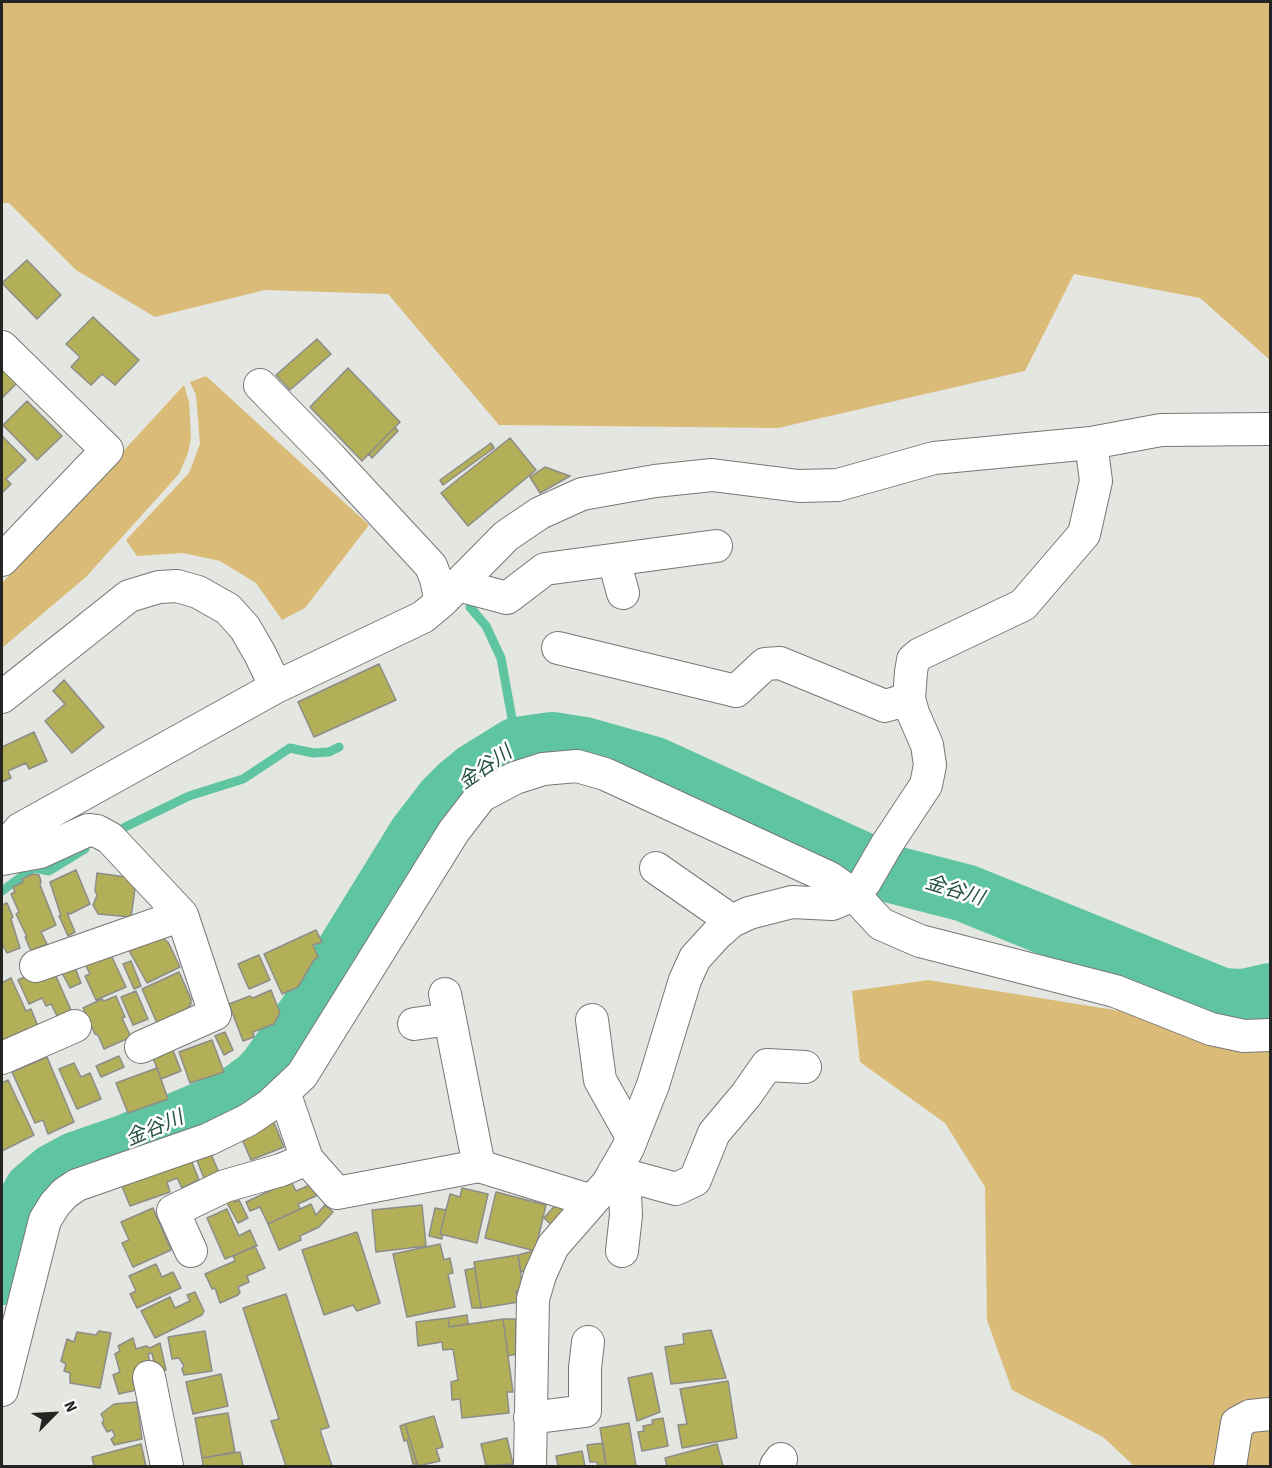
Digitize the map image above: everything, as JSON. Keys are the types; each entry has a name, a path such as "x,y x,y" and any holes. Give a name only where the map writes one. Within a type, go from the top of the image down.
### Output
{"street":[{"path":"2,346 107,450 4,552"},
{"path":"260,386 330,457 431,566 445,589"},
{"path":"445,589 514,530 540,513 582,494 655,481 712,475 799,486 838,485 934,459 1091,443 1161,430 1270,429"},
{"path":"530,1467 533,1299 540,1275 553,1246 614,1172 632,1137 653,1085 685,980 695,958 716,934 732,921 748,913 792,902 832,904 860,889 926,785 930,765 927,745 909,699 913,660 920,654 1023,605 1084,534 1096,481 1091,443"},
{"path":"2,851 20,829 276,687 423,617 445,589 470,545"},
{"path":"445,589 507,598 545,569 716,546"},
{"path":"614,560 623,593"},
{"path":"2,697 129,596 159,587 177,586 198,592 228,609 245,628 276,687"},
{"path":"558,648 736,691 765,664 780,663 885,706 909,699"},
{"path":"2,1390 45,1221 55,1204 77,1185 209,1139 270,1105 302,1075 454,831 481,796 515,778 543,769 577,766 605,774 830,878 860,889 881,924 920,941 1115,991 1211,1029 1244,1036 1270,1035"},
{"path":"2,859 40,852 88,830 97,831 110,838 182,915 214,1014 141,1047"},
{"path":"656,868 732,921"},
{"path":"36,966 182,915"},
{"path":"414,1024 447,1006 478,1166"},
{"path":"592,1020 600,1080 632,1137"},
{"path":"2,1058 75,1026"},
{"path":"614,1172 676,1189 696,1180 714,1133 746,1095 767,1065 805,1067"},
{"path":"284,1092 307,1159 337,1193 478,1166 592,1201"},
{"path":"191,1251 173,1211 225,1186 243,1183 307,1159"},
{"path":"614,1172 625,1194 626,1215 622,1251"},
{"path":"530,1418 585,1411 585,1368 588,1342"},
{"path":"149,1377 167,1467"},
{"path":"1230,1467 1237,1424 1250,1416 1270,1414"}],"shaded area":[{"path":"2,2 1270,2 1270,360 1200,298 1074,274 1025,371 778,428 499,425 388,294 265,290 155,317 76,270 9,203 2,203"},
{"path":"206,376 369,525 305,608 282,620 256,583 220,561 183,553 137,556 126,540 189,473 200,444 196,395 190,382"},
{"path":"184,385 189,402 191,437 188,453 179,474 86,577 2,648 2,583"},
{"path":"928,980 1264,1034 1270,1033 1270,1466 1134,1466 1103,1437 1012,1390 987,1320 985,1187 945,1123 860,1062 852,991"}],"building":[{"path":"27,260 61,295 37,319 2,283"},
{"path":"93,317 139,360 115,385 102,374 91,385 71,367 80,357 66,344"},
{"path":"317,339 331,354 290,390 276,375"},
{"path":"2,361 20,380 2,398"},
{"path":"348,368 400,422 362,461 310,407"},
{"path":"27,401 62,436 37,460 3,425"},
{"path":"395,427 398,431 372,458 369,454"},
{"path":"2,436 26,460 6,479 11,484 2,493"},
{"path":"510,438 536,470 468,526 441,493"},
{"path":"491,443 494,448 443,485 440,480"},
{"path":"545,467 570,476 540,493 530,477"},
{"path":"379,664 396,700 314,737 298,702"},
{"path":"64,680 104,727 72,753 45,721 65,704 53,691"},
{"path":"34,732 47,761 29,769 26,763 8,771 11,778 2,782 2,747"},
{"path":"76,870 90,904 70,914 67,913 75,932 68,936 59,916 61,916 50,882"},
{"path":"97,873 126,877 135,889 131,917 98,914 93,905 97,895 95,891"},
{"path":"33,874 39,875 40,885 56,925 41,932 47,944 31,951 16,914 19,912 11,894 15,892 13,887 23,882 22,879"},
{"path":"7,903 13,917 11,919 20,948 7,953 2,944 2,905"},
{"path":"316,930 322,942 313,945 318,957 298,987 282,994 264,954"},
{"path":"161,937 168,942 180,967 147,983 127,947"},
{"path":"110,953 126,987 96,1000 85,976 90,974 85,964"},
{"path":"259,955 270,980 249,989 238,964"},
{"path":"131,961 141,986 134,989 123,964"},
{"path":"51,965 71,1010 57,1016 51,1004 46,1006 42,998 29,1004 18,980"},
{"path":"74,965 81,983 70,988 61,971"},
{"path":"179,972 191,1004 186,1010 157,1023 142,989"},
{"path":"11,978 26,1011 31,1009 40,1031 30,1035 28,1029 2,1041 2,983"},
{"path":"271,990 280,1013 274,1024 253,1032 254,1037 243,1041 229,1004 250,996 253,998"},
{"path":"136,991 148,1019 133,1025 121,997"},
{"path":"116,996 125,1017 122,1018 131,1037 104,1049 83,1008 102,999 104,1001"},
{"path":"225,1032 233,1050 224,1055 215,1036"},
{"path":"212,1040 224,1072 190,1083 179,1052"},
{"path":"173,1050 181,1071 161,1079 153,1058"},
{"path":"119,1056 124,1067 101,1077 96,1066"},
{"path":"47,1057 74,1122 48,1134 43,1120 35,1123 12,1072"},
{"path":"74,1063 81,1077 90,1073 101,1099 77,1109 59,1069"},
{"path":"157,1068 168,1099 128,1113 116,1083"},
{"path":"8,1080 34,1135 2,1151 2,1083"},
{"path":"272,1118 284,1147 251,1160 242,1139"},
{"path":"209,1149 220,1175 205,1181 195,1155"},
{"path":"191,1160 199,1180 182,1188 177,1178 167,1182 170,1192 130,1206 121,1184"},
{"path":"291,1181 296,1191 314,1183 318,1195 298,1204 300,1209 268,1224 260,1207 250,1211 246,1202"},
{"path":"462,1188 488,1194 477,1243 440,1234 450,1194 460,1197"},
{"path":"496,1192 546,1205 535,1251 485,1238"},
{"path":"232,1197 235,1202 239,1200 248,1218 238,1223 226,1201"},
{"path":"558,1202 568,1211 554,1227 544,1218"},
{"path":"311,1204 316,1215 325,1205 333,1212 319,1227 300,1236 301,1240 279,1250 268,1224"},
{"path":"422,1205 426,1246 376,1252 372,1210"},
{"path":"153,1208 171,1250 133,1267 122,1243 129,1240 121,1222"},
{"path":"435,1208 446,1210 440,1234 442,1234 442,1239 429,1236"},
{"path":"227,1209 239,1236 250,1230 257,1246 225,1259 207,1218"},
{"path":"357,1232 380,1303 357,1311 353,1305 324,1315 302,1250"},
{"path":"440,1244 444,1260 450,1258 453,1273 448,1274 455,1307 407,1317 393,1254"},
{"path":"255,1246 265,1268 247,1276 249,1282 238,1287 240,1292 238,1295 220,1303 215,1288 212,1289 205,1274 235,1261 233,1256"},
{"path":"533,1251 530,1270 521,1272 518,1255"},
{"path":"518,1255 523,1290 516,1291 519,1302 481,1308 474,1262"},
{"path":"156,1264 162,1277 173,1272 181,1288 137,1308 130,1294 136,1291 129,1276"},
{"path":"475,1268 481,1308 472,1308 465,1270"},
{"path":"195,1292 204,1311 202,1315 155,1338 141,1311 170,1297 175,1308 190,1301 187,1295"},
{"path":"286,1294 329,1427 320,1430 332,1466 286,1466 271,1421 279,1419 243,1308"},
{"path":"467,1315 468,1324 449,1327 448,1318"},
{"path":"448,1318 449,1327 503,1319 513,1392 507,1392 509,1413 462,1418 460,1399 452,1400 451,1382 458,1380 453,1349 443,1350 442,1342 418,1346 416,1322"},
{"path":"503,1319 516,1319 516,1354 508,1356"},
{"path":"711,1330 726,1378 671,1384 665,1347 684,1344 683,1334"},
{"path":"99,1331 111,1333 100,1388 70,1383 70,1373 64,1371 66,1364 61,1361 67,1339 74,1342 77,1332 96,1335"},
{"path":"205,1331 212,1371 184,1375 182,1369 184,1366 179,1358 172,1359 168,1337"},
{"path":"133,1338 136,1349 146,1346 150,1348 160,1343 166,1370 156,1372 152,1353 148,1354 152,1371 132,1380 136,1390 119,1394 113,1375 120,1372 115,1354 120,1351 118,1346"},
{"path":"652,1373 660,1412 637,1421 628,1378"},
{"path":"221,1374 228,1406 193,1414 186,1382"},
{"path":"728,1381 737,1438 682,1448 678,1425 687,1424 680,1389"},
{"path":"137,1402 142,1439 114,1445 111,1439 115,1436 112,1430 107,1432 102,1423 104,1420 101,1414 114,1404"},
{"path":"228,1413 235,1452 202,1458 195,1418"},
{"path":"434,1416 443,1447 436,1449 440,1461 418,1466 405,1424"},
{"path":"663,1418 668,1446 642,1451 638,1432 644,1431 643,1426 653,1424 652,1420"},
{"path":"629,1423 636,1466 606,1466 600,1428"},
{"path":"405,1424 417,1464 413,1464 407,1440 404,1441 400,1426"},
{"path":"507,1438 513,1464 486,1466 481,1444"},
{"path":"603,1443 606,1466 598,1466 597,1462 590,1462 587,1445"},
{"path":"141,1444 146,1466 94,1466 92,1457"},
{"path":"717,1444 723,1466 667,1466 665,1458"},
{"path":"582,1451 585,1466 558,1466 556,1456"},
{"path":"240,1452 243,1466 203,1466 202,1458"}],"waterway":[{"path":"470,607 486,626 501,658 517,746"},
{"name":"金谷川","path":"2,1276 16,1220 33,1190 53,1173 75,1161 127,1143 232,1098 259,1078 306,1015 417,835 444,800 475,772 517,746 552,741 584,746 655,766 891,874 965,893 1222,997 1244,998 1270,992"},
{"path":"125,827 189,796 243,779 290,748 313,753 329,752 339,747"},
{"path":"2,891 33,868 49,871 85,849"}]}
